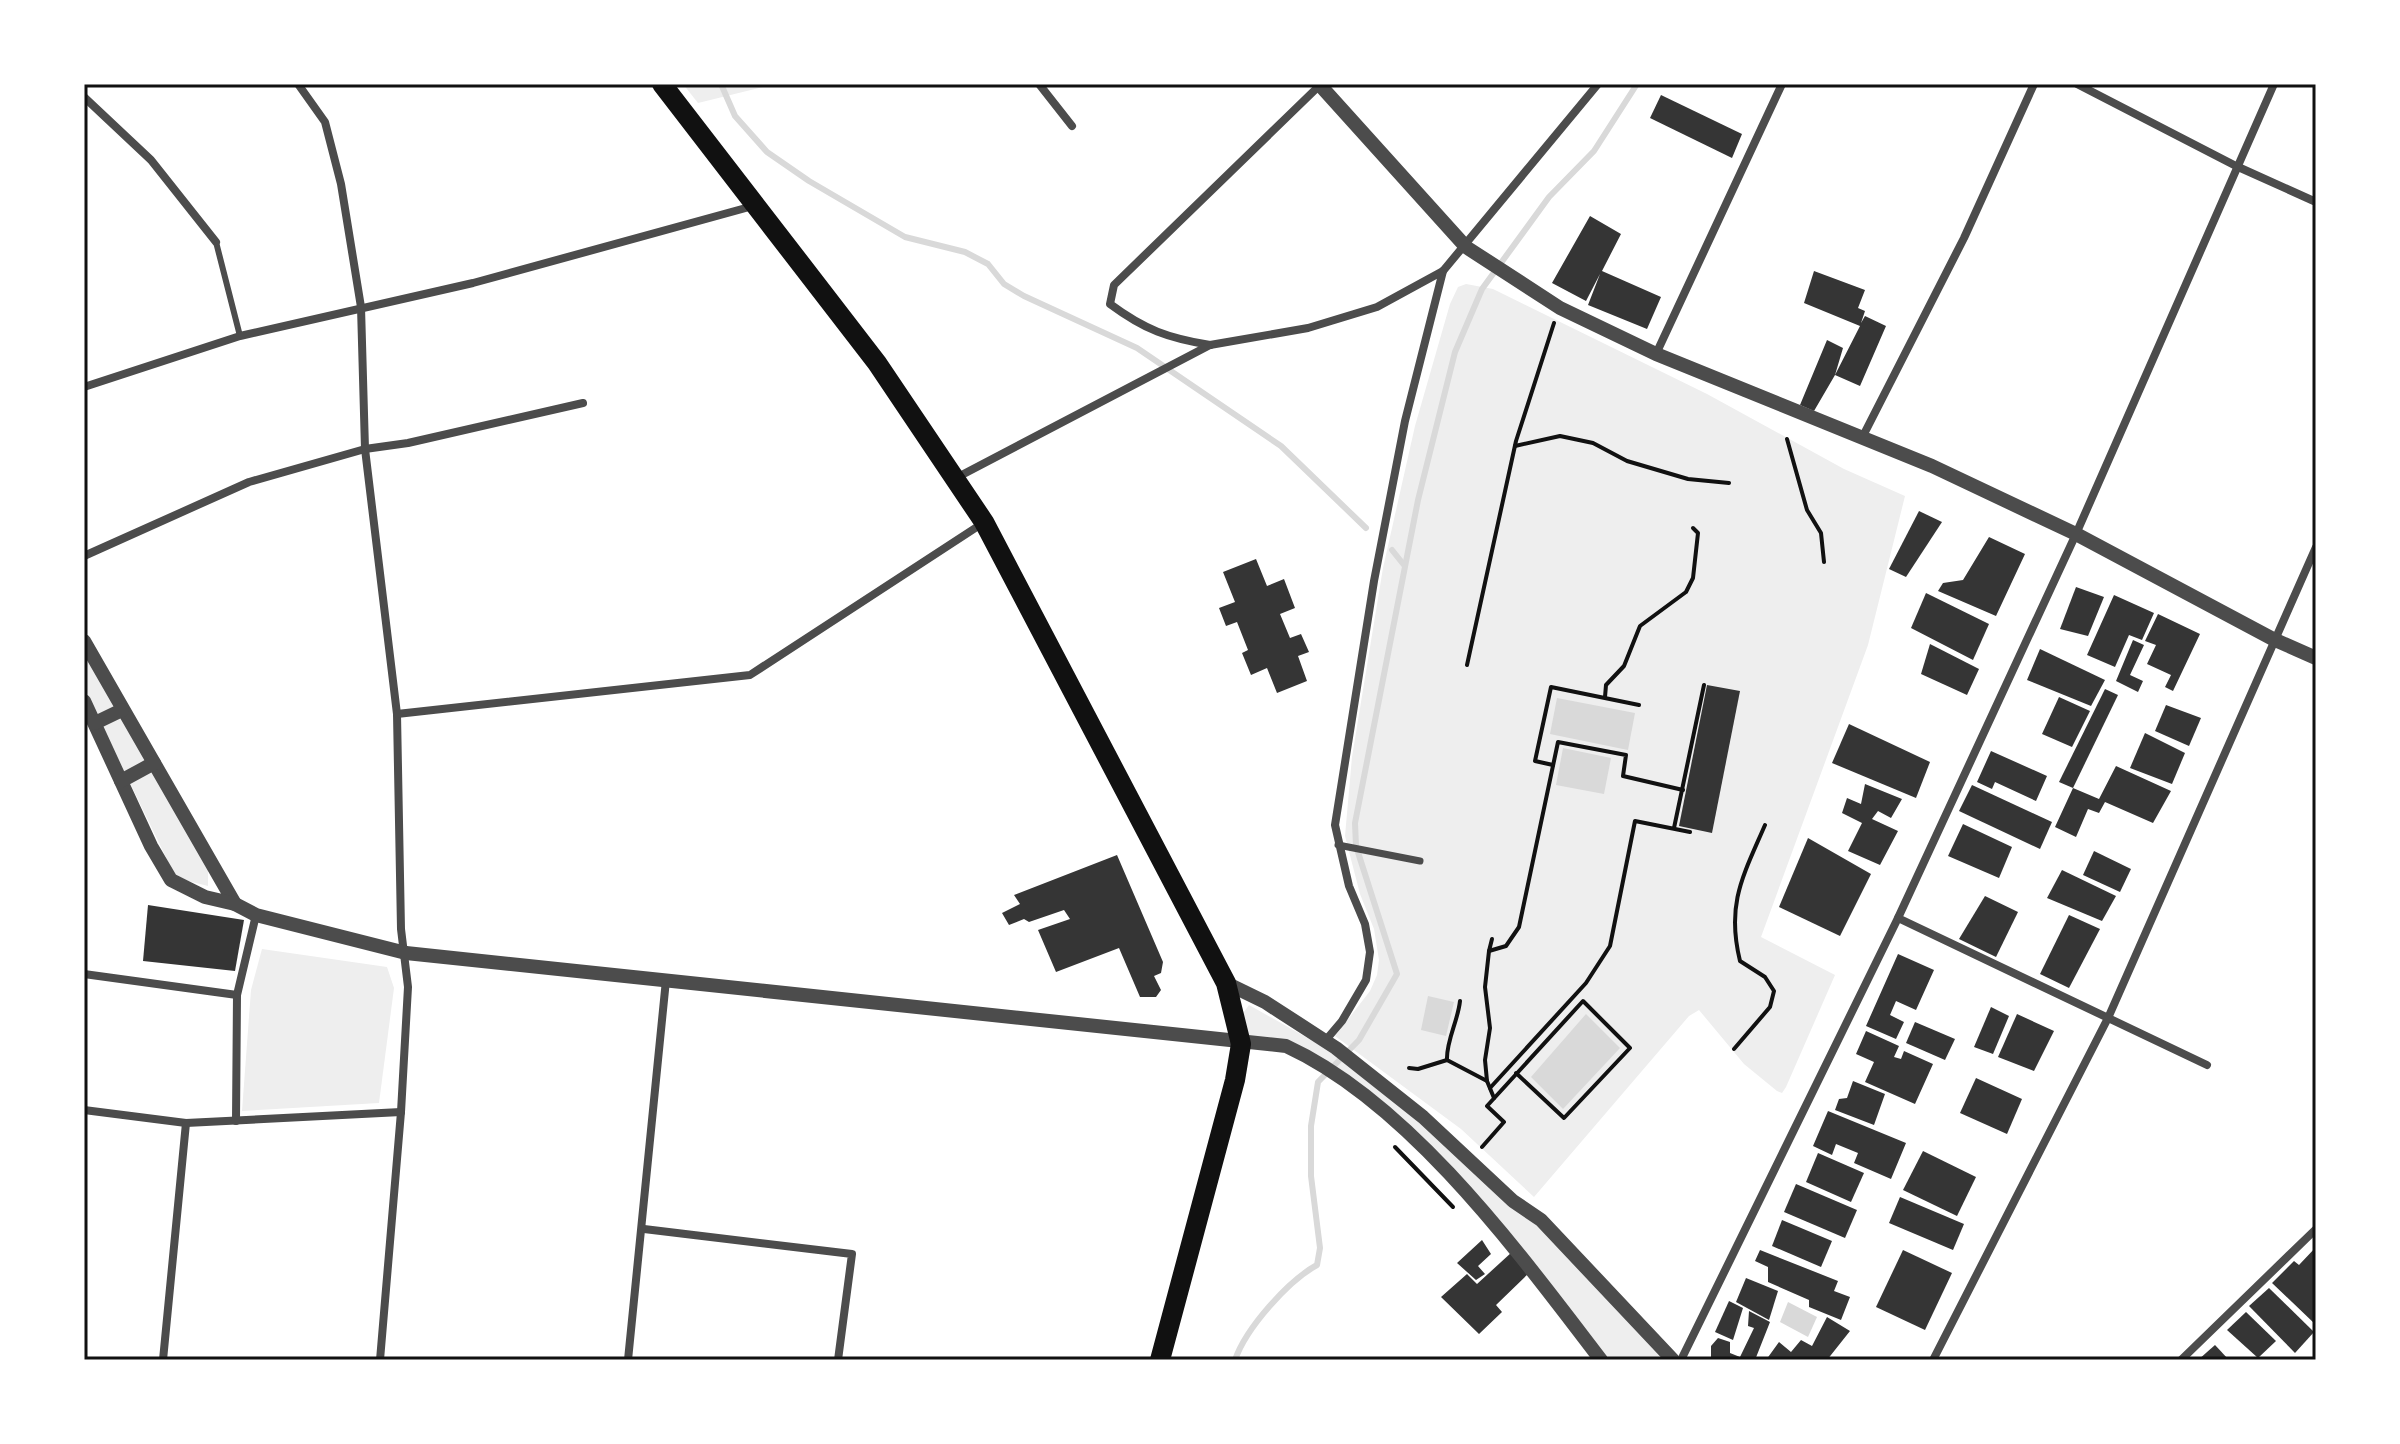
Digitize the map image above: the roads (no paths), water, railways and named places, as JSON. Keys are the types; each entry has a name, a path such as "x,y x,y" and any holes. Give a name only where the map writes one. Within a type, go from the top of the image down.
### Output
{"main road":[{"path":"662,84 877,363 984,522 1226,983 1241,1044 1235,1080 1160,1360"}],"street":[{"path":"298,84 325,122 341,184 361,307 365,449 397,714 401,929 406,953 401,1112 380,1360"},
{"path":"1039,84 1072,126"},
{"path":"1598,84 1466,247 1443,271 1377,307 1308,328 1210,345 1167,338 1134,322 1110,304 1114,285 1320,84 1466,247 1560,308 1656,354 1863,436 2076,534 2273,639 2316,658"},
{"path":"1656,354 1782,84"},
{"path":"1863,436 1964,238 2034,84"},
{"path":"2077,84 2236,166 2316,202"},
{"path":"1681,1360 1898,918 2076,534 2274,84"},
{"path":"84,97 151,160 216,242"},
{"path":"84,387 240,336 473,283 758,205"},
{"path":"1330,1044 1366,980 1370,952 1365,924 1349,886 1335,825 1374,581 1405,421 1443,271"},
{"path":"953,479 1210,345"},
{"path":"84,556 249,482 365,449 408,443 583,403"},
{"path":"397,714 750,675 874,591 984,522"},
{"path":"1933,1360 2108,1018 2316,547"},
{"path":"84,641 235,904"},
{"path":"84,701 171,880 205,897 235,904 256,915 406,953 1241,1044 1286,1046 1321,1062 1383,1111 1461,1187 1513,1244 1601,1360"},
{"path":"95,723 122,710"},
{"path":"121,781 154,763"},
{"path":"1338,845 1420,861"},
{"path":"236,1121 237,995 256,915"},
{"path":"1898,918 2207,1065"},
{"path":"84,974 237,995"},
{"path":"628,1360 644,1229 666,980"},
{"path":"1226,983 1265,1002 1330,1044 1423,1117 1513,1201 1541,1220 1673,1360"},
{"path":"84,1110 186,1123 401,1112"},
{"path":"163,1360 186,1123"},
{"path":"644,1229 852,1254 838,1360"},
{"path":"2181,1360 2316,1229"}],"lane":[{"path":"216,242 240,336"}],"waterway":[{"path":"721,84 735,116 767,152 809,181 905,237 965,252 988,264 1004,284 1024,296 1137,348 1281,446 1366,528"},
{"path":"1235,1360 1248,1334 1269,1306 1317,1265 1320,1248 1311,1176 1311,1126 1318,1082 1359,1040 1397,974 1356,846 1355,823 1418,500 1455,352 1482,289 1549,197 1594,151 1637,84"},
{"path":"1392,550 1404,565"}]}
